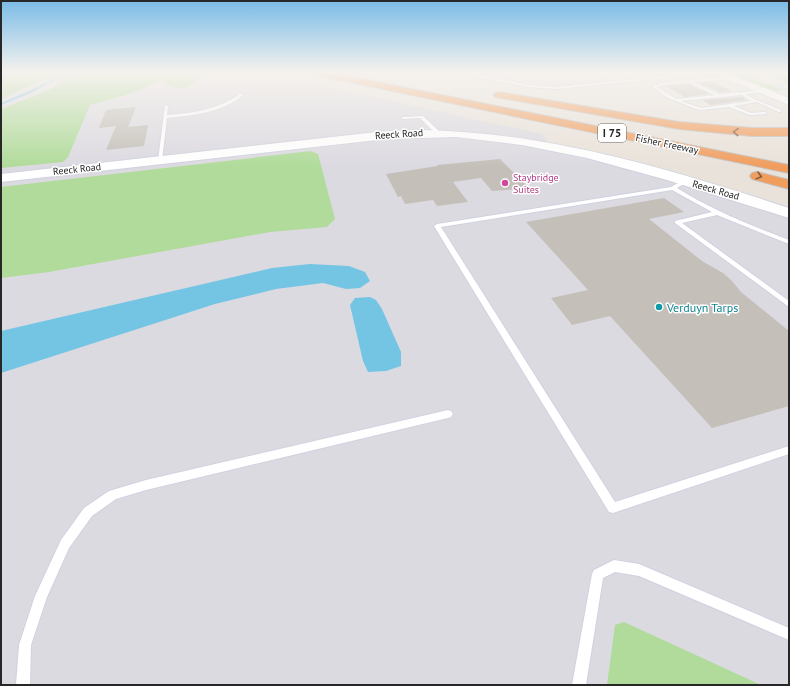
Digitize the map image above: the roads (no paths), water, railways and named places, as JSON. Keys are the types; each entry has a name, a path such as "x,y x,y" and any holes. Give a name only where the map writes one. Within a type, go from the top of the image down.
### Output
{"highway":[{"path":"456,103 468,107 681,156 789,185"},
{"name":"Fisher Freeway","path":"470,103 789,169"},
{"name":"Fisher Freeway","path":"526,103 727,143"},
{"path":"543,103 686,127 744,132 789,132"}],"street":[{"name":"Reeck Road","path":"1,178 386,134 437,132 526,140 626,164 789,213"}],"lane":[{"path":"165,117 208,112 232,103"},
{"path":"683,103 692,108 701,109 747,103"},
{"path":"687,106 708,103"},
{"path":"760,103 773,109"},
{"path":"730,105 746,113 761,111 746,113"},
{"path":"160,160 166,106"},
{"path":"403,118 421,117 437,132"},
{"path":"685,181 673,188 437,226 613,508 789,450"},
{"path":"673,188 690,200 717,213 789,242"},
{"path":"717,213 677,222 789,305"},
{"path":"23,685 25,646 41,596 66,544 88,512 113,495 154,483 448,414"},
{"path":"579,685 598,574 614,566 639,570 789,634"}],"water":[{"path":"310,264 349,266 365,272 370,281 360,288 346,289 323,283 276,289 215,304 1,373 1,331 272,268"},
{"path":"370,297 376,300 382,309 401,352 401,366 386,371 368,372 363,361 350,305 355,298"}],"place":[{"name":"Staybridge Suites","path":"505,183"},
{"name":"Verduyn Tarps","path":"659,307"}]}
